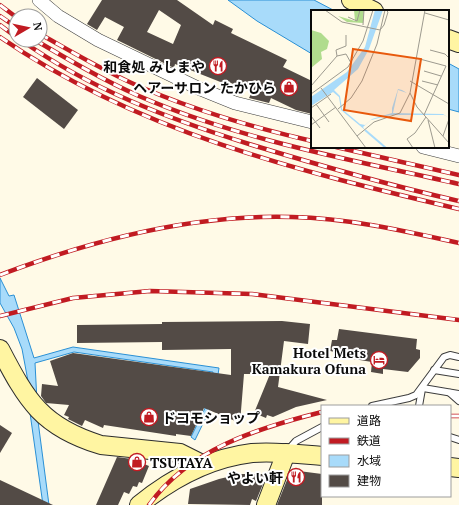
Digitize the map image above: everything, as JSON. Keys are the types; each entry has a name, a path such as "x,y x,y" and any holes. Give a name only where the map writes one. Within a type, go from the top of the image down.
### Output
{"street":[{"path":"39,0 58,16 98,40 198,88 235,103 311,122"},
{"path":"353,0 372,10"},
{"path":"449,39 459,43"},
{"path":"427,148 459,156"},
{"path":"0,349 20,388 31,403 42,414 64,429 90,442 101,445 180,453 204,465"},
{"path":"266,505 286,453"},
{"path":"139,505 174,481 204,465 237,455 286,453 321,456"}],"lane":[{"path":"419,405 423,388 444,357 450,355 459,357"},
{"path":"434,370 459,374"},
{"path":"377,405 409,398 423,388 459,394"},
{"path":"449,392 459,401"},
{"path":"286,453 296,441 321,428"}],"water":[{"path":"228,0 314,0 333,10 311,10 311,53 257,21"},
{"path":"449,64 459,69 459,112 449,109"},
{"path":"0,278 9,296 14,295 34,358 73,347 219,368 214,401 195,440 191,437 209,400 213,372 74,352 35,363 38,421 49,505 43,505 30,413 28,381 22,349 14,328 0,303"}],"building":[{"path":"102,0 177,0 213,25 215,20 233,29 231,33 287,60 283,67 311,81 311,114 296,110 271,98 269,103 249,98 252,92 224,80 223,83 175,64 174,68 117,40 124,27 105,17 97,30 87,24","holes":["159,10 181,25 173,44 147,32"]},
{"path":"37,78 78,110 64,129 23,97"},
{"path":"282,321 310,324 308,344 284,341 278,387 327,400 296,407 273,417 267,415 266,418 254,413 270,374 244,374 240,423 204,408 191,436 176,434 176,436 104,425 103,428 85,420 82,426 68,419 69,417 64,415 69,405 46,403 41,396 42,384 58,386 50,361 73,353 231,375 231,349 162,350 162,342 77,343 77,325 162,324 162,322"},
{"path":"339,329 417,339 416,349 420,350 420,358 408,372 383,369 383,374 371,372 372,362 335,356 335,352 330,351 332,340 337,340"},
{"path":"0,425 12,433 0,453"},
{"path":"117,457 132,459 149,466 142,483 139,482 137,487 133,486 129,494 124,492 118,505 96,505"},
{"path":"291,470 321,474 322,505 277,505"},
{"path":"240,474 267,474 256,501 252,499 250,505 188,504 190,489 219,479"},
{"path":"0,480 53,505 0,505"}],"railway":[{"path":"0,5 8,11"},
{"path":"0,16 8,22"},
{"path":"0,25 8,31"},
{"path":"0,37 53,70 107,99 163,123 279,163 399,195 459,209"},
{"path":"48,38 116,76 163,96 226,118 311,141"},
{"path":"33,48 47,58 102,88 189,124 249,144 327,167 459,201"},
{"path":"48,48 86,70 139,96 217,125 297,148 459,184"},
{"path":"340,148 459,175"},
{"path":"0,275 35,262 107,240 180,225 255,217 292,217 334,220 397,230 459,243"},
{"path":"0,316 73,298 150,291 252,294 459,320"},
{"path":"149,505 165,486 184,469 204,455 226,444 274,425 321,412"},
{"path":"451,416 459,416"}],"place":[{"name":"和食処 みしまや","path":"218,66"},
{"name":"ヘアーサロン たかひら","path":"289,87"},
{"name":"Hotel Mets Kamakura Ofuna","path":"379,360"},
{"name":"ドコモショップ","path":"149,417"},
{"name":"TSUTAYA","path":"137,462"},
{"name":"やよい軒","path":"296,477"}]}
